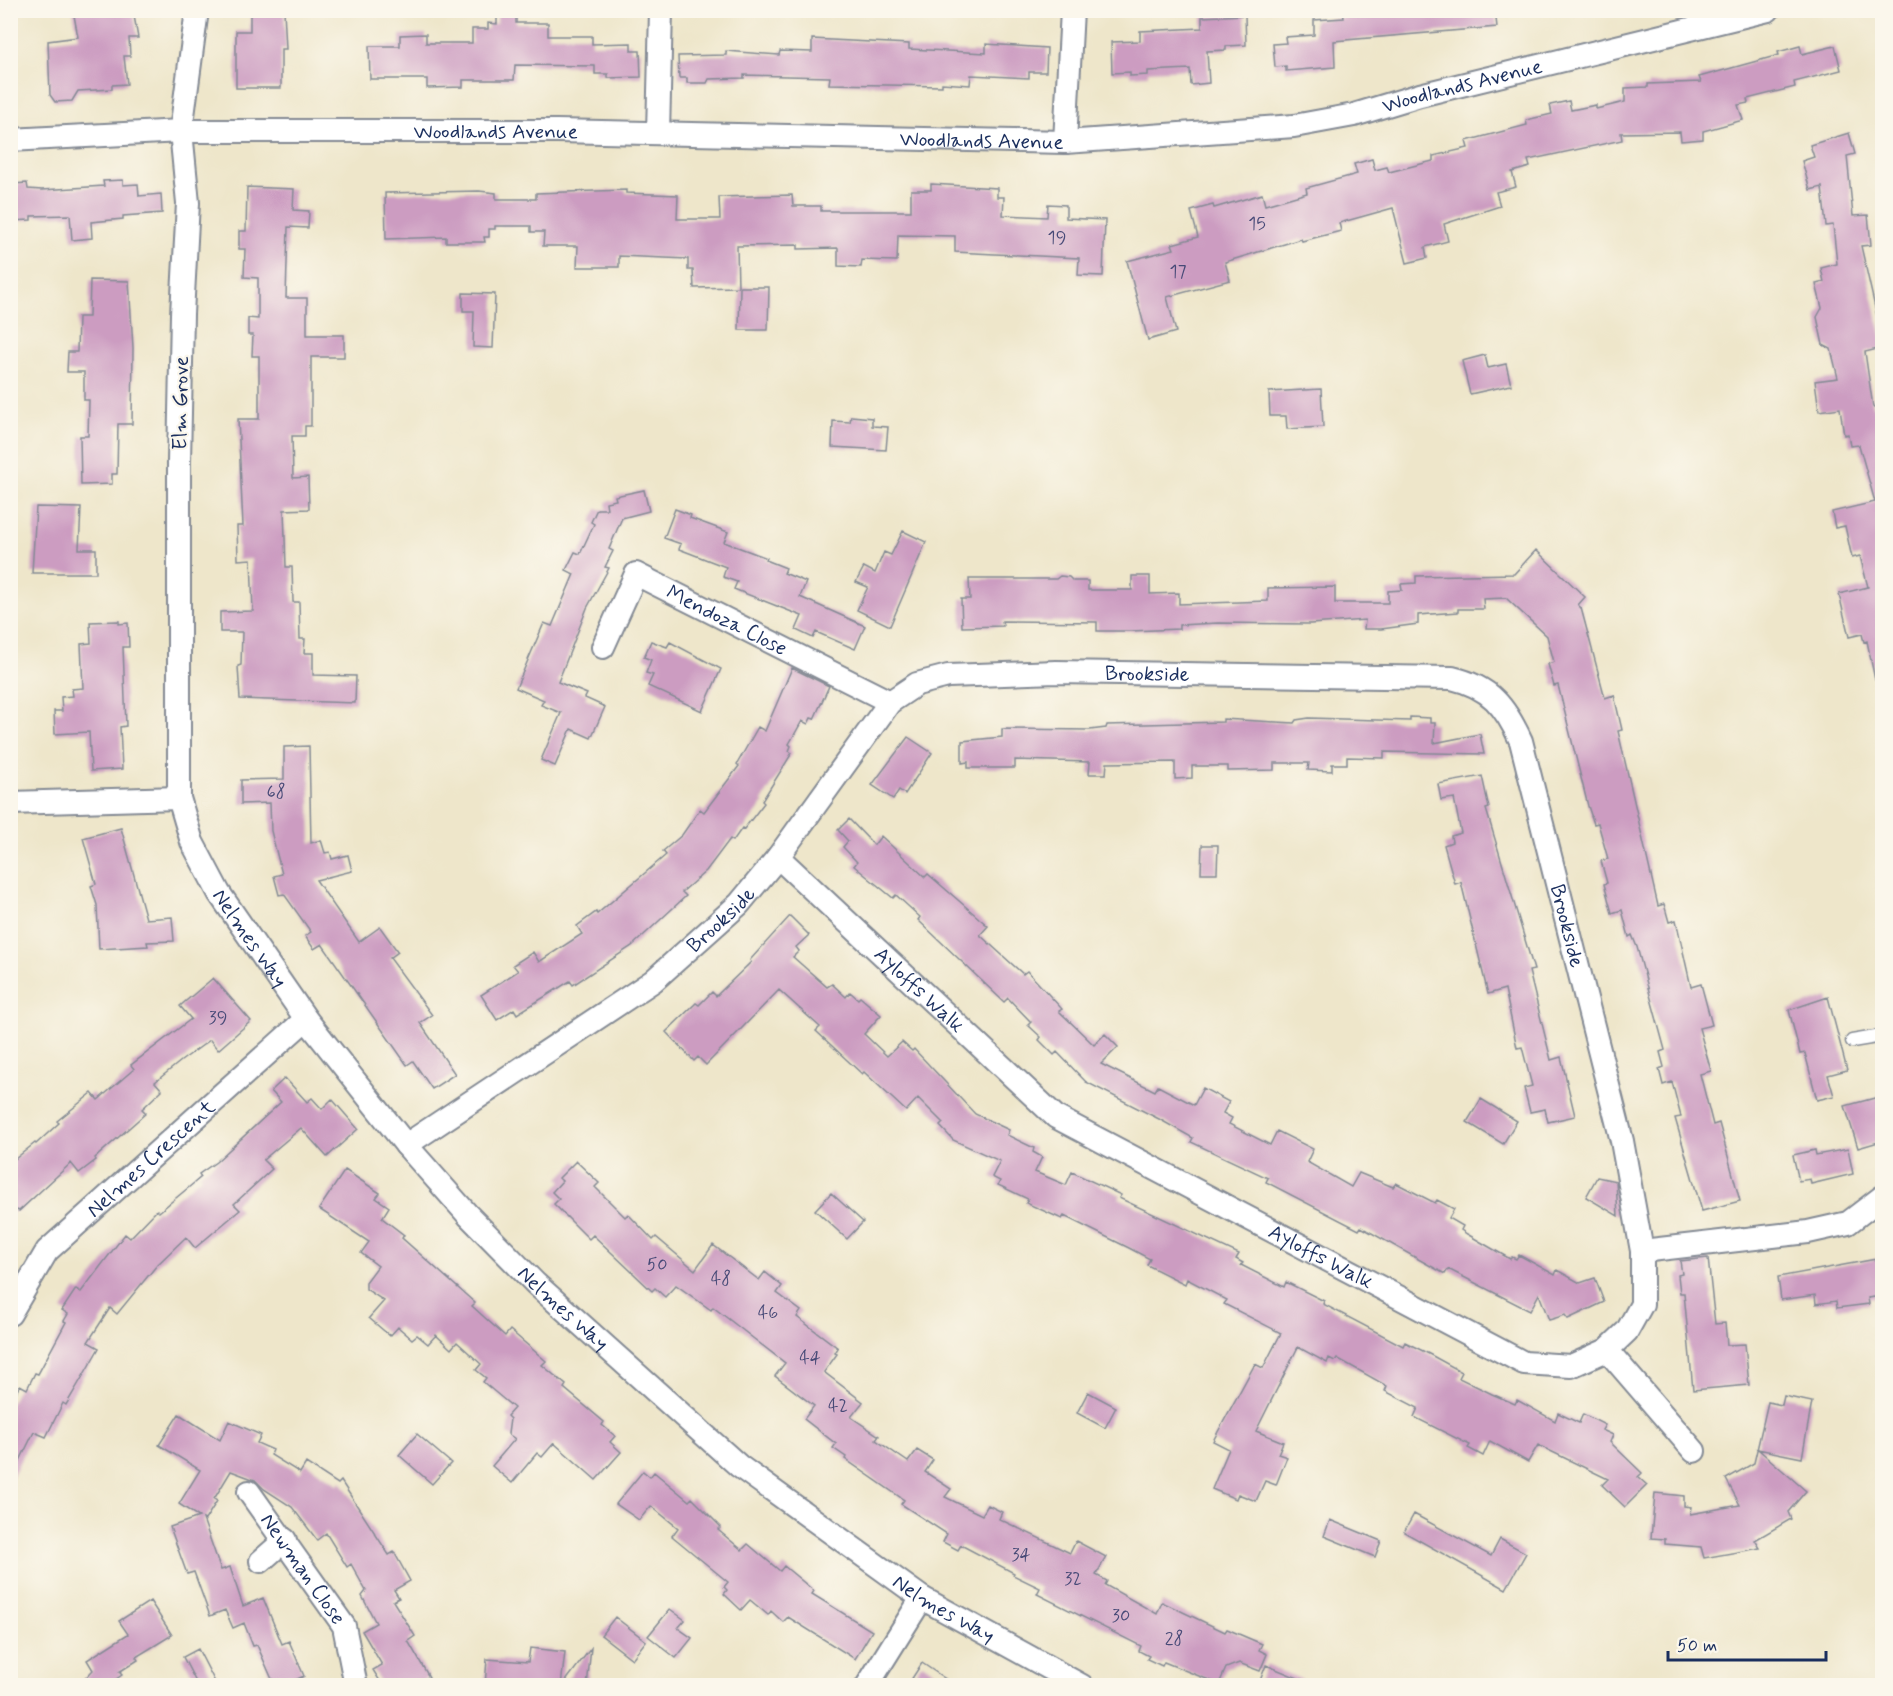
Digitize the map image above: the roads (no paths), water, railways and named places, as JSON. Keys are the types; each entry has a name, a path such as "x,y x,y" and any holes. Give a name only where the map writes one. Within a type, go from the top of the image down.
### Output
{"street":[{"name":"Elm Grove","path":"179,798 180,440 182,314 188,203 182,131 197,10"},
{"path":"658,133 661,10"},
{"path":"1065,142 1072,10"},
{"name":"Woodlands Avenue","path":"10,140 182,131 658,133 1065,142 1294,126 1354,115 1420,94 1768,10"},
{"name":"Mendoza Close","path":"603,647 636,574 890,702"},
{"name":"Brookside","path":"406,1145 653,981 738,904 778,857 890,702 917,684 948,676 1056,672 1452,678 1475,683 1509,715 1521,741 1622,1141 1642,1251"},
{"path":"10,803 179,798"},
{"name":"Nelmes Way","path":"179,798 192,842 219,893 306,1018 406,1145 468,1215 536,1284 739,1466 922,1598 1082,1686"},
{"name":"Ayloffs Walk","path":"778,857 1056,1117 1524,1363 1571,1366 1607,1350 1627,1332 1642,1304 1642,1251"},
{"name":"Nelmes Crescent","path":"10,1314 46,1251 306,1018"},
{"path":"1642,1251 1808,1232 1848,1223 1882,1197"},
{"path":"1607,1350 1694,1451"},
{"name":"Newman Close","path":"249,1492 344,1626 356,1686"},
{"path":"261,1561 285,1540"},
{"path":"867,1686 922,1598"}],"lane":[{"path":"1852,1041 1882,1035"}]}
